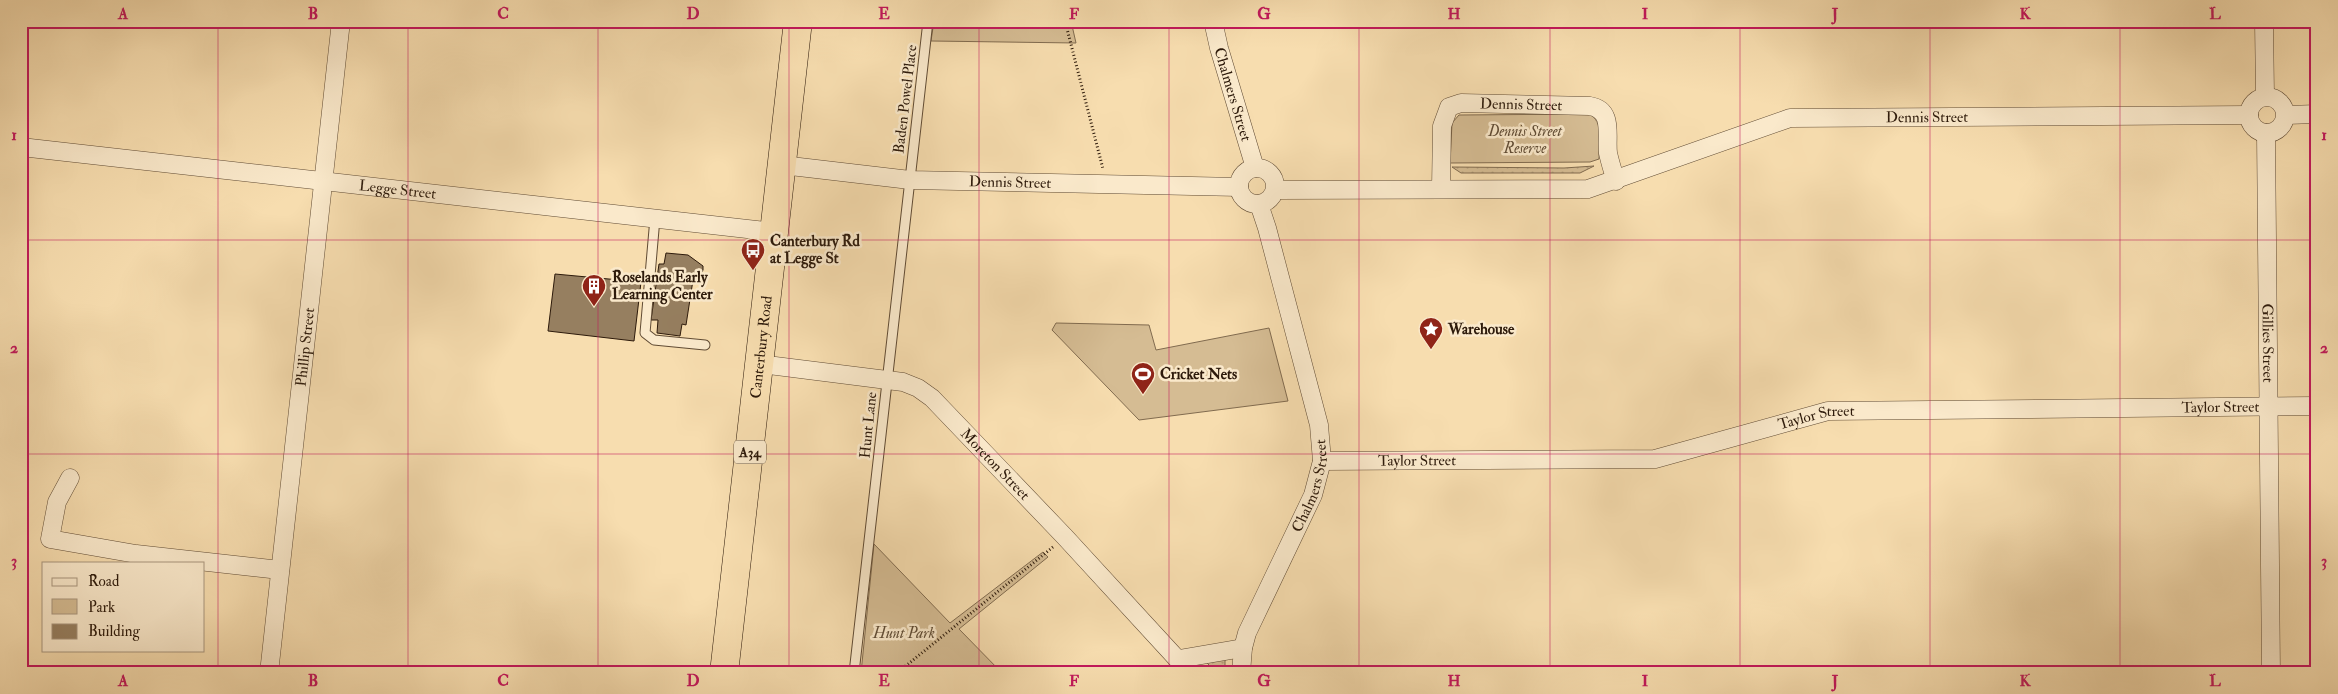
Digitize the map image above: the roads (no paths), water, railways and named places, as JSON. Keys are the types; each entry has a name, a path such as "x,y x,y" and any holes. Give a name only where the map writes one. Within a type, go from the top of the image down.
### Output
{"highway":[{"name":"Canterbury Road","path":"724,673 798,21"}],"street":[{"name":"Phillip Street","path":"269,673 341,21"},
{"name":"Chalmers Street","path":"1213,21 1255,168"},
{"path":"2264,21 2265,96"},
{"path":"2265,96 2272,97 2282,103 2286,115 2277,130 2266,133 2252,125 2248,115 2255,100 2265,96"},
{"name":"Dennis Street","path":"1441,188 1443,119 1449,107 1461,103 1590,106 1599,109 1606,117 1609,155 1616,181"},
{"path":"2286,115 2317,114"},
{"name":"Dennis Street","path":"1275,190 1588,189 1616,181 1790,118 2248,115"},
{"name":"Gillies Street","path":"2266,133 2271,673"},
{"name":"Legge Street","path":"21,147 774,232"},
{"name":"Dennis Street","path":"782,165 910,180 1239,187"},
{"path":"1255,168 1266,170 1271,174 1275,184 1275,190 1269,200 1259,204 1248,202 1243,198 1239,187 1241,176 1250,169 1255,168"},
{"name":"Chalmers Street","path":"1241,673 1243,648 1254,616 1313,495 1322,461 1319,425 1259,204"},
{"name":"Moreton Street","path":"760,364 903,382 918,388 932,398 1065,537 1190,673"},
{"name":"Taylor Street","path":"1322,461 1655,459 1828,411 2317,406"},
{"path":"70,478 57,502 50,539 136,554 280,570"},
{"path":"1179,659 1243,648"},
{"name":"Moreton Street","path":"1179,659 1201,673"}],"lane":[{"name":"Baden Powel Place","path":"910,180 928,21"},
{"name":"Hunt Lane","path":"854,673 910,180"},
{"path":"655,218 645,333 654,340 705,345"}],"place":[{"name":"Canterbury Rd at Legge St","path":"753,271"},
{"name":"Roselands Early Learning Center","path":"594,307"},
{"name":"Warehouse","path":"1431,350"},
{"name":"Cricket Nets","path":"1143,395"}],"park label":[{"name":"Dennis Street Reserve","path":"1525,140"},
{"name":"Hunt Park","path":"904,633"}]}
